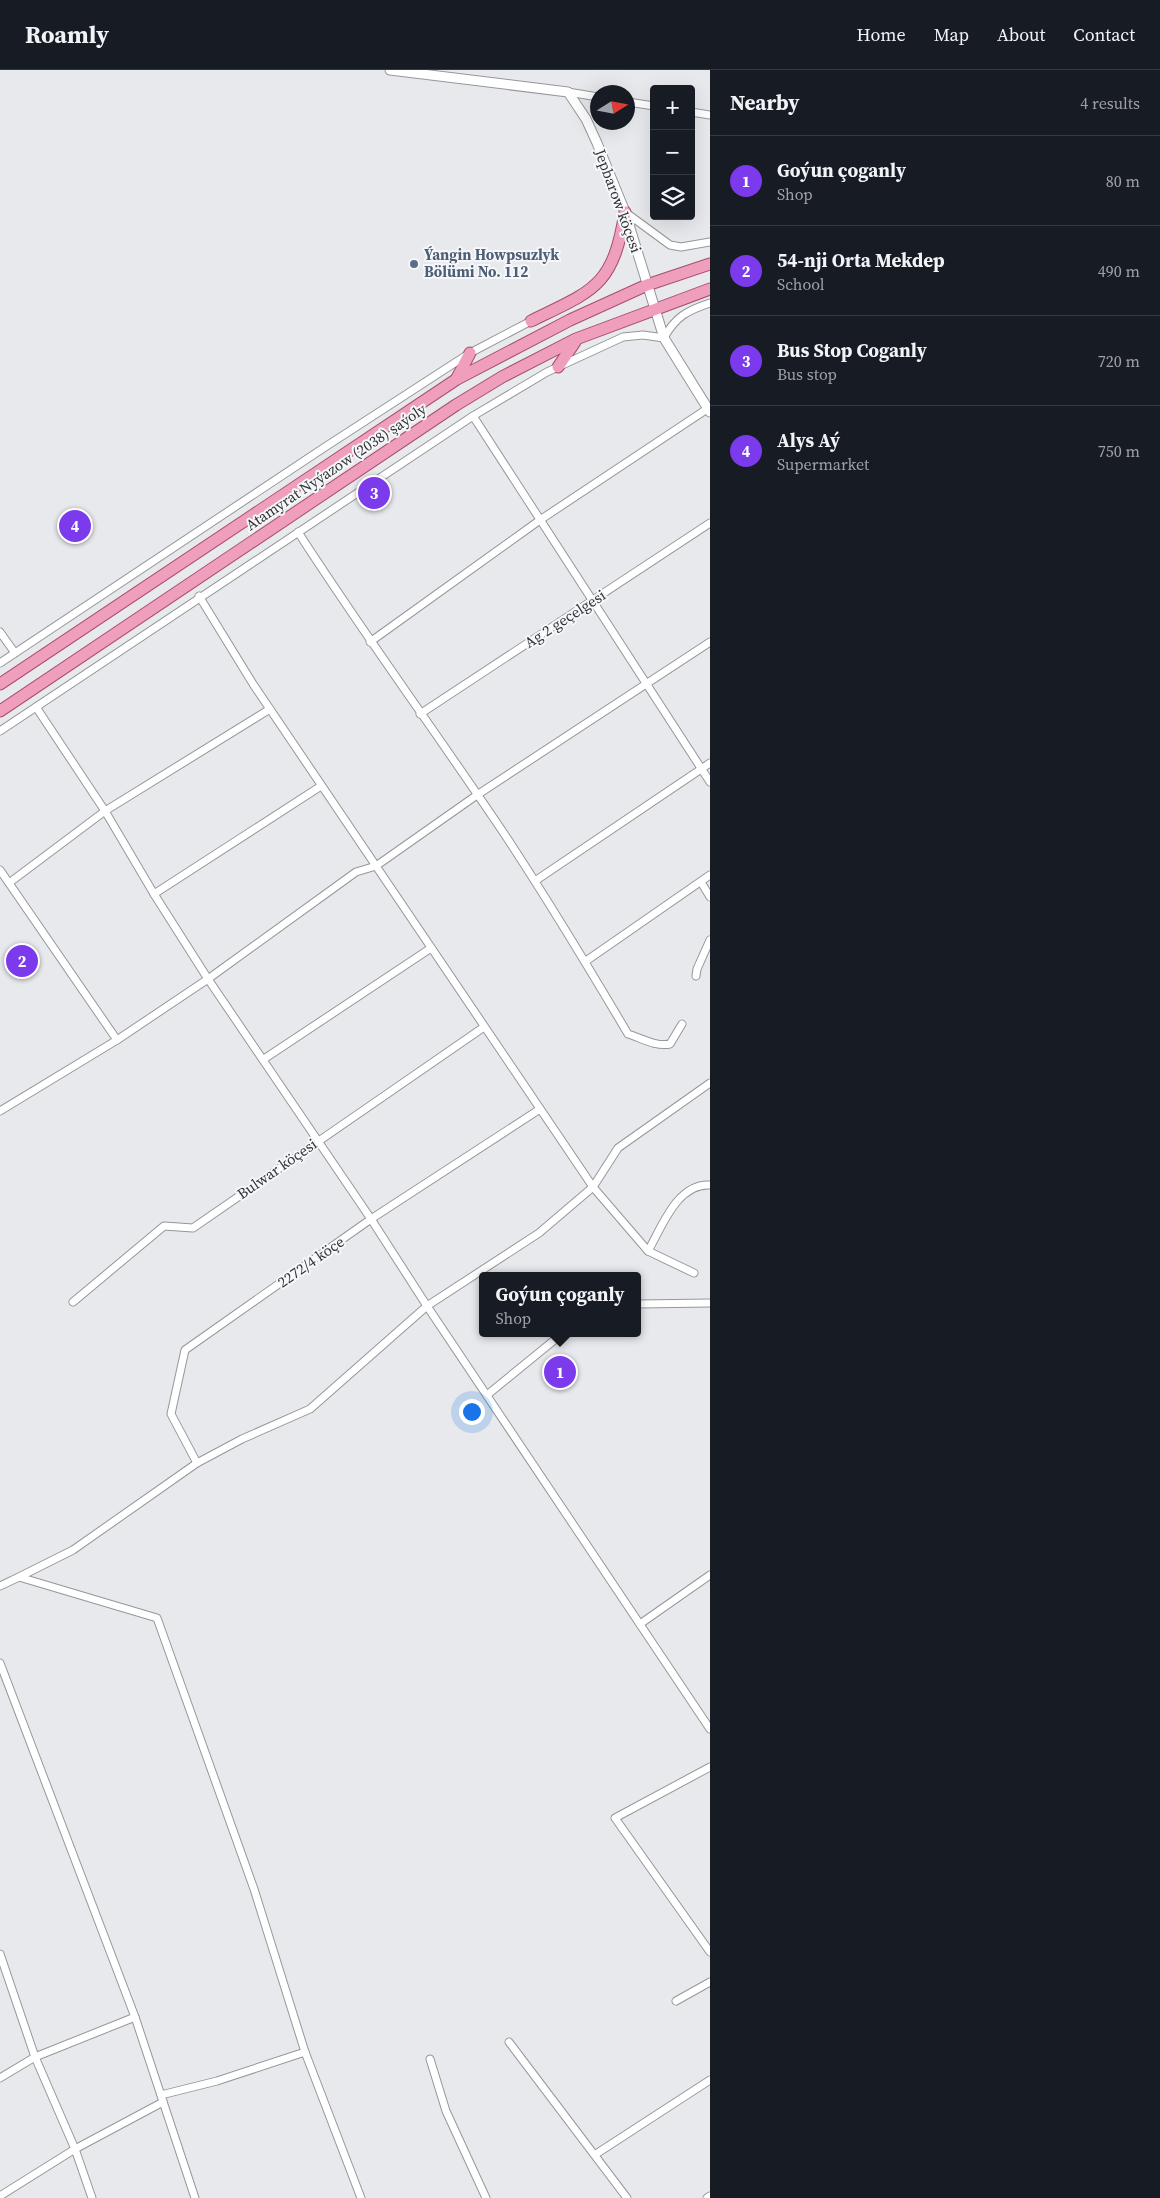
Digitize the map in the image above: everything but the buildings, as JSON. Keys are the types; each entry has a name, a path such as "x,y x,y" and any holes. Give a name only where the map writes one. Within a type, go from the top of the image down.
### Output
{"main road":[{"path":"531,321 581,297 603,278 617,251 624,212"},
{"name":"Atamyrat Nyýazow (2038) şaýoly","path":"2,681 457,379 570,320 647,285 710,264"},
{"name":"Atamyrat Nyýazow (2038) şaýoly","path":"0,711 456,405 502,377 576,340 655,308 710,289"},
{"path":"531,321 570,320"},
{"path":"558,367 576,340"},
{"path":"457,379 470,353"}],"street":[{"path":"390,70 590,96"},
{"name":"Jepbarow köçesi","path":"568,92 586,119 624,212 664,338 709,409"},
{"path":"635,103 650,105"},
{"path":"695,113 710,115"},
{"path":"624,212 670,244 682,247 710,242"},
{"path":"0,731 199,596 473,416 558,367 623,337 643,335 664,338 679,317 691,309 710,303"},
{"path":"0,663 470,353 531,321"},
{"path":"370,642 540,520 709,409"},
{"path":"473,416 710,782"},
{"name":"Ag 2 geçelgesi","path":"420,714 710,523"},
{"path":"298,532 370,642 535,881 586,961 628,1034 660,1045 666,1045 670,1044 682,1024"},
{"path":"199,596 321,786 593,1188 648,1251 694,1273"},
{"path":"0,632 14,653"},
{"path":"0,1111 117,1040 208,979 356,872 376,866 477,795 710,642"},
{"path":"36,707 105,811 154,894 208,979 264,1059 710,1729"},
{"path":"9,884 105,811 270,709"},
{"path":"535,881 710,763"},
{"path":"154,894 321,786"},
{"path":"0,870 117,1040"},
{"path":"586,961 710,875"},
{"path":"700,882 710,896"},
{"path":"696,976 697,969 710,940"},
{"path":"264,1059 431,948"},
{"name":"Bulwar köçesi","path":"73,1302 164,1226 193,1228 484,1027"},
{"path":"479,1272 539,1233 593,1188 618,1148 710,1083"},
{"name":"2272/4 köçe","path":"197,1463 171,1414 185,1350 371,1219 540,1110"},
{"path":"648,1251 675,1204 684,1194 701,1184 710,1185"},
{"path":"0,1586 72,1550 197,1463 242,1438 310,1409 427,1306 479,1272"},
{"path":"641,1304 710,1303"},
{"path":"487,1394 558,1337"},
{"path":"640,1624 710,1576"},
{"path":"19,1578 157,1618 254,1889 305,2052 361,2198"},
{"path":"0,1663 135,2017 195,2198"},
{"path":"710,1766 615,1818 710,1952"},
{"path":"0,1954 35,2057 75,2149 92,2198"},
{"path":"676,2001 710,1982"},
{"path":"0,2078 35,2057 135,2017"},
{"path":"509,2042 596,2154 627,2198"},
{"path":"0,2196 75,2149 162,2099 305,2052"},
{"path":"430,2060 446,2111 486,2198"},
{"path":"596,2154 710,2080"}],"place":[{"name":"Ýangin Howpsuzlyk Bölümi No. 112","path":"414,264"},
{"name":"Bus Stop Coganly","path":"374,493"},
{"name":"Alys Aý","path":"75,526"},
{"name":"54-nji Orta Mekdep","path":"22,961"},
{"name":"Goýun çoganly","path":"560,1372"}]}
